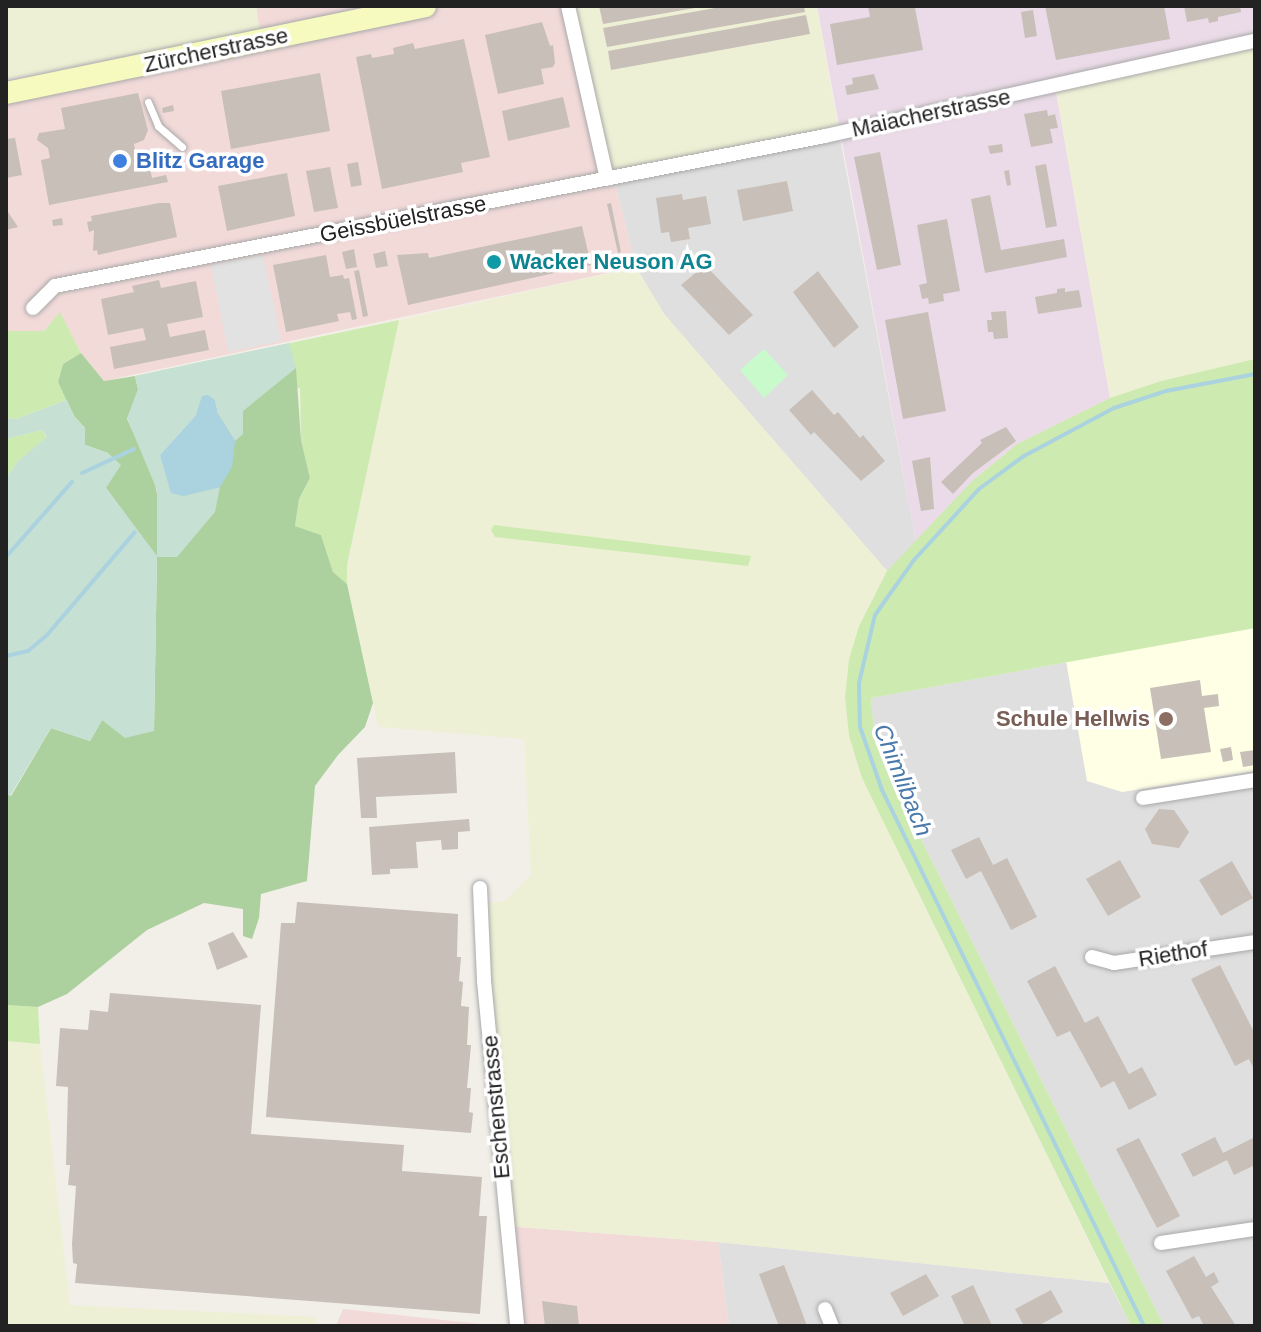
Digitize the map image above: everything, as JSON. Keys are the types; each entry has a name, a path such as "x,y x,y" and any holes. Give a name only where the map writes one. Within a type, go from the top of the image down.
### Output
{"main road":[{"name":"Zürcherstrasse","path":"6,93 382,11 425,6"}],"street":[{"path":"568,6 607,179"},
{"name":"Maiacherstrasse","path":"607,179 825,136 1255,41"},
{"name":"Geissbüelstrasse","path":"33,308 55,286 607,179"},
{"path":"1143,798 1255,780"},
{"name":"Eschenstrasse","path":"480,888 484,981 517,1326"},
{"name":"Riethof","path":"1092,957 1114,963 1255,942"},
{"path":"1161,1243 1255,1229"},
{"path":"825,1309 832,1326"}],"lane":[{"path":"148,102 158,126 182,147"}],"shaded area":[{"path":"6,6 256,6 260,31 6,79"},
{"path":"256,6 568,6 607,179 616,187 636,267 104,381 81,353 60,313 44,331 6,331 6,101 262,51"},
{"path":"568,6 817,6 839,133 607,179"},
{"path":"817,6 1255,6 1255,41 1055,86 1110,398 1017,444 972,481 916,542"},
{"path":"1255,41 1255,359 1161,381 1110,398 1055,86"},
{"path":"839,133 916,542 887,571 664,314 636,267 616,187 607,179"},
{"path":"263,255 281,341 228,352 211,265"},
{"path":"636,267 664,314 887,571 859,626 849,659 845,697 849,736 862,778 1109,1283 718,1242 506,1226 479,904 505,901 531,875 524,739 378,727 347,584 347,566 399,320"},
{"path":"289,343 296,368 243,411 243,434 235,441 218,414 215,400 196,415 160,455 183,496 220,487 215,512 177,557 157,557 154,731 125,738 102,720 90,741 51,728 10,796 6,793 6,478 19,460 47,437 42,430 6,439 6,418 16,419 67,400 74,416 85,428 85,445 108,453 121,465 106,488 157,556 157,490 127,418 138,389 135,376"},
{"path":"1255,628 1255,1326 1164,1326 889,775 874,733 871,698"},
{"name":"Schule Hellwis","path":"1255,628 1255,771 1122,792 1087,781 1066,661"},
{"path":"6,1041 40,1044 70,1305 318,1317 314,1326 6,1326"},
{"path":"506,1226 718,1242 729,1326 517,1326"},
{"path":"718,1242 1109,1283 1131,1326 729,1326"},
{"path":"343,1309 499,1326 336,1326"}],"green space":[{"path":"60,312 81,353 63,364 58,382 67,400 16,419 6,418 6,331 44,331"},
{"path":"399,320 347,565 347,584 333,572 321,535 295,526 299,499 310,478 301,440 300,388 135,376"},
{"path":"764,349 788,375 764,398 740,370"},
{"path":"81,353 104,381 135,376 138,389 144,394 127,419 154,477 159,505 218,414 287,360 296,368 301,440 310,478 299,499 295,526 321,535 333,572 347,584 373,703 365,727 338,755 315,786 307,881 261,894 259,918 252,939 243,936 243,909 204,903 147,930 67,994 38,1007 6,1005 6,793 11,796 51,728 90,741 102,720 154,730 157,557 106,488 108,453 85,445 85,428 74,416 58,382 63,364"},
{"path":"1255,359 1255,628 871,698 874,733 889,775 1164,1326 1131,1326 862,778 849,736 845,697 849,659 859,626 887,571 972,481 1017,444 1110,398 1161,381"},
{"path":"42,430 47,438 19,460 6,478 6,439"},
{"path":"494,525 751,556 748,566 495,537 491,530"},
{"path":"6,1005 38,1007 40,1044 6,1041"}],"water":[{"path":"208,395 215,400 218,414 235,441 232,467 220,487 183,496 171,493 160,455 196,415 202,396"}],"building":[{"path":"599,6 695,6 695,8 603,24"},
{"path":"726,6 804,6 805,12 607,47 603,28"},
{"path":"868,6 915,8 923,50 837,65 830,24 870,17"},
{"path":"1045,6 1164,6 1170,39 1056,60"},
{"path":"1184,6 1240,6 1241,12 1218,17 1218,21 1209,23 1208,18 1187,22"},
{"path":"1033,10 1037,36 1025,38 1021,12"},
{"path":"806,15 810,34 611,70 608,51"},
{"path":"542,22 550,46 553,45 555,63 553,67 541,69 544,84 498,94 485,35"},
{"path":"464,39 490,157 461,163 463,172 382,189 356,57 394,54 393,48 413,43 415,49"},
{"path":"320,73 330,131 231,149 221,91"},
{"path":"874,74 879,89 847,95 845,86 853,84 852,78"},
{"path":"138,93 148,130 144,140 134,144 138,166 149,164 152,178 166,175 168,182 49,205 41,160 50,158 48,148 37,140 39,133 65,129 61,108"},
{"path":"563,97 570,127 508,141 502,111"},
{"path":"173,105 174,111 163,113 162,108"},
{"path":"1047,110 1048,116 1055,114 1058,128 1050,129 1053,143 1031,147 1024,114"},
{"path":"15,138 22,175 6,178 6,139"},
{"path":"1002,144 1003,152 990,154 988,146"},
{"path":"880,152 901,265 877,270 854,157"},
{"path":"358,162 362,185 351,187 347,164"},
{"path":"1046,164 1057,226 1046,228 1035,166"},
{"path":"330,167 338,208 314,212 306,171"},
{"path":"1009,170 1011,185 1007,186 1004,171"},
{"path":"287,173 295,216 227,231 218,186"},
{"path":"787,181 793,211 743,221 737,190"},
{"path":"682,194 683,200 706,196 711,224 688,228 690,239 671,242 669,232 661,233 656,198"},
{"path":"990,195 1001,250 1064,239 1067,257 985,273 971,199"},
{"path":"170,203 177,237 98,255 97,250 93,251 94,230 89,232 87,222 92,221 91,216"},
{"path":"611,203 621,252 618,253 607,204"},
{"path":"6,209 18,227 6,230"},
{"path":"62,218 63,225 53,226 52,220"},
{"path":"947,219 960,291 943,294 944,301 929,304 928,298 922,299 919,285 927,283 917,225"},
{"name":"Wacker Neuson AG","path":"582,226 591,265 408,305 397,255 428,253 429,258"},
{"path":"354,249 357,267 346,269 342,252"},
{"path":"385,251 388,266 376,268 373,254"},
{"path":"326,255 330,277 343,275 344,279 349,278 357,319 352,320 350,312 337,314 339,321 286,332 273,265"},
{"path":"705,265 753,315 729,335 681,285"},
{"path":"359,270 368,316 363,317 354,271"},
{"path":"818,271 859,327 834,348 793,292"},
{"path":"159,280 161,288 196,281 203,317 167,324 170,337 205,330 209,350 114,369 110,347 146,340 143,328 108,335 101,299 134,292 132,286"},
{"path":"1065,288 1065,292 1079,290 1082,307 1038,314 1035,297 1057,293 1057,289"},
{"path":"1006,311 1008,338 994,339 993,332 988,332 987,320 992,320 991,312"},
{"path":"928,312 946,411 903,419 885,320"},
{"path":"812,390 834,415 838,412 860,438 863,435 885,461 861,481 789,410"},
{"path":"1006,427 1016,441 973,473 953,494 941,482 982,443 980,440"},
{"path":"930,457 934,509 921,511 912,461"},
{"path":"1200,680 1202,696 1218,694 1219,706 1204,708 1211,752 1161,759 1150,688"},
{"path":"1231,747 1233,760 1223,762 1220,749"},
{"path":"1255,750 1255,765 1243,767 1240,752"},
{"path":"455,752 457,793 376,797 377,818 361,818 357,758"},
{"path":"1159,809 1174,810 1189,832 1179,848 1152,844 1145,829"},
{"path":"469,819 470,831 458,832 458,849 442,850 441,840 416,842 418,868 390,869 390,874 372,875 369,827"},
{"path":"979,837 993,865 1007,858 1037,917 1011,930 981,871 966,879 951,850"},
{"path":"1120,860 1141,897 1108,916 1086,879"},
{"path":"1232,861 1253,898 1221,916 1199,880"},
{"path":"297,902 458,914 457,957 461,957 459,981 463,982 461,1006 469,1007 467,1045 471,1045 467,1088 471,1088 471,1133 266,1117 281,923 295,923"},
{"path":"233,932 248,957 217,970 208,943"},
{"path":"1220,965 1255,1034 1255,1071 1249,1059 1235,1066 1191,979"},
{"path":"1055,966 1085,1023 1098,1016 1129,1074 1142,1067 1157,1095 1129,1110 1114,1081 1101,1088 1070,1031 1057,1037 1027,981"},
{"path":"110,993 261,1005 251,1134 404,1145 402,1171 482,1177 479,1216 487,1216 480,1314 75,1283 77,1264 73,1263 72,1244 76,1186 68,1185 70,1165 66,1165 68,1087 56,1086 60,1028 88,1030 90,1010 108,1012"},
{"path":"1215,1137 1223,1153 1255,1137 1255,1165 1234,1175 1227,1160 1193,1177 1181,1154"},
{"path":"1139,1138 1180,1216 1157,1228 1116,1149"},
{"path":"1194,1256 1206,1277 1214,1272 1219,1282 1211,1287 1236,1326 1204,1326 1199,1316 1192,1319 1166,1271"},
{"path":"784,1265 807,1326 779,1326 771,1306 759,1274"},
{"path":"926,1274 939,1296 903,1316 890,1293"},
{"path":"973,1285 992,1326 965,1326 951,1296"},
{"path":"1051,1290 1063,1312 1038,1326 1024,1326 1015,1309"},
{"path":"542,1301 577,1306 579,1326 545,1326"}],"waterway":[{"name":"Chimlibach","path":"1144,1326 882,790 860,727 859,683 875,615 914,560 979,489 1024,456 1114,408 1166,391 1255,374"},
{"path":"82,473 134,449"},
{"path":"6,557 72,482"},
{"path":"6,656 28,651 47,635 135,532"}],"place":[{"name":"Blitz Garage","path":"120,161"},
{"name":"Wacker Neuson AG","path":"494,262"},
{"name":"Schule Hellwis","path":"1166,719"}]}
